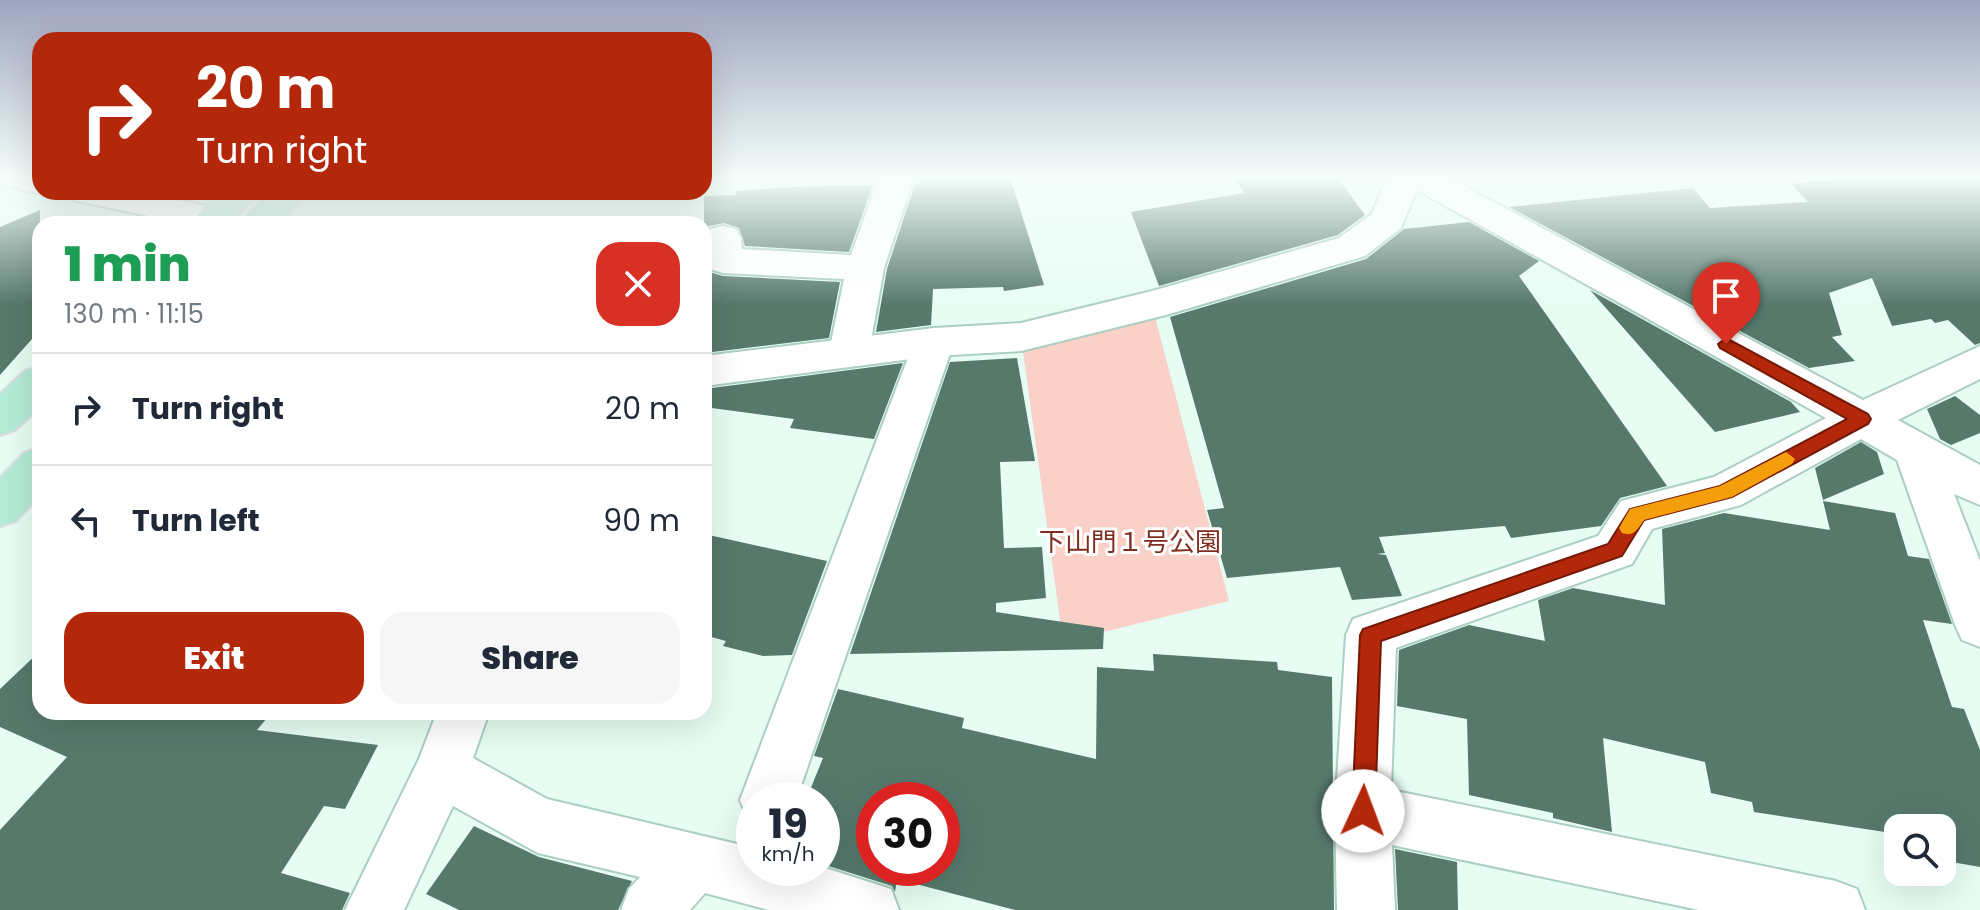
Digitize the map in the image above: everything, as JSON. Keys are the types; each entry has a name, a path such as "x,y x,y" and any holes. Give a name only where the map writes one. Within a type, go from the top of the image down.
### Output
{"main road":[{"path":"0,419 32,389"}],"street":[{"path":"849,352 865,268 882,219"},
{"path":"712,370 934,342 1021,337 1152,305 1352,247 1388,219"},
{"path":"1498,219 1980,487"},
{"path":"723,238 723,260 865,268"},
{"path":"775,782 934,342"},
{"path":"1366,910 1363,811 1371,635 1615,550 1637,514 1725,492 1980,361"},
{"path":"1915,449 1980,625"},
{"path":"374,910 442,770 460,720"},
{"path":"442,770 538,825 730,858 870,910"},
{"path":"1363,811 1836,910"},
{"path":"650,910 730,858"}],"green space":[{"name":"下山門１号公園","path":"1152,305 1229,601 1063,642 1021,337"}],"building":[{"path":"18,219 32,219 32,339 0,375 0,227"},
{"path":"712,219 861,219 849,252 745,246 739,228 724,223 712,225"},
{"path":"903,219 1023,219 1044,285 1004,291 1003,287 933,289 931,325 876,332 887,269"},
{"path":"1134,219 1359,219 1338,235 1159,286"},
{"path":"1532,219 1980,219 1980,343 1975,345 1948,320 1935,323 1931,319 1892,326 1872,278 1829,293 1842,335 1832,337 1855,361 1809,368"},
{"path":"1469,222 1539,261 1519,276 1667,486 1620,498 1601,526 1511,538 1505,526 1379,537 1385,553 1377,554 1386,555 1402,596 1352,600 1340,567 1227,578 1207,510 1224,508 1170,317 1366,259 1404,229"},
{"path":"712,273 840,282 829,338 712,352"},
{"path":"1590,290 1791,402 1800,412 1715,432"},
{"path":"1017,358 1035,461 1000,462 1004,548 1042,547 1046,598 996,603 996,612 1104,628 1103,649 850,654 950,362"},
{"path":"903,363 874,439 790,428 794,419 712,408 712,388"},
{"path":"1955,396 1980,415 1980,433 1951,445 1940,439 1927,409"},
{"path":"1861,442 1877,452 1884,474 1823,500 1815,468"},
{"path":"1823,501 1895,513 1908,556 1929,559 1952,624 1923,620 1952,707 1964,709 1980,750 1980,867 1956,863 1956,814 1884,814 1884,832 1754,812 1752,802 1711,793 1705,762 1603,738 1612,832 1553,818 1553,813 1469,795 1467,719 1397,706 1399,650 1469,625 1545,641 1538,600 1573,588 1665,605 1662,529 1724,513 1830,530"},
{"path":"712,536 827,561 792,655 763,656 723,646 726,641 712,637"},
{"path":"1153,654 1277,662 1278,670 1332,677 1334,910 1015,910 924,886 960,886 960,782 856,782 856,875 840,870 840,782 813,782 823,758 814,756 838,689 964,718 962,728 1096,759 1097,667 1154,671"},
{"path":"32,659 32,720 265,720 257,730 378,745 345,809 324,806 281,873 350,893 342,910 0,910 0,830 67,757 0,727 0,689"},
{"path":"474,826 539,857 632,881 618,910 459,910 426,894"},
{"path":"1395,849 1457,862 1458,910 1398,910"}],"slow traffic":[{"path":"1629,528 1637,514 1725,492 1786,459"}],"route":[{"path":"1363,811 1371,635 1615,550 1637,514 1725,492 1862,419 1726,344"}]}
